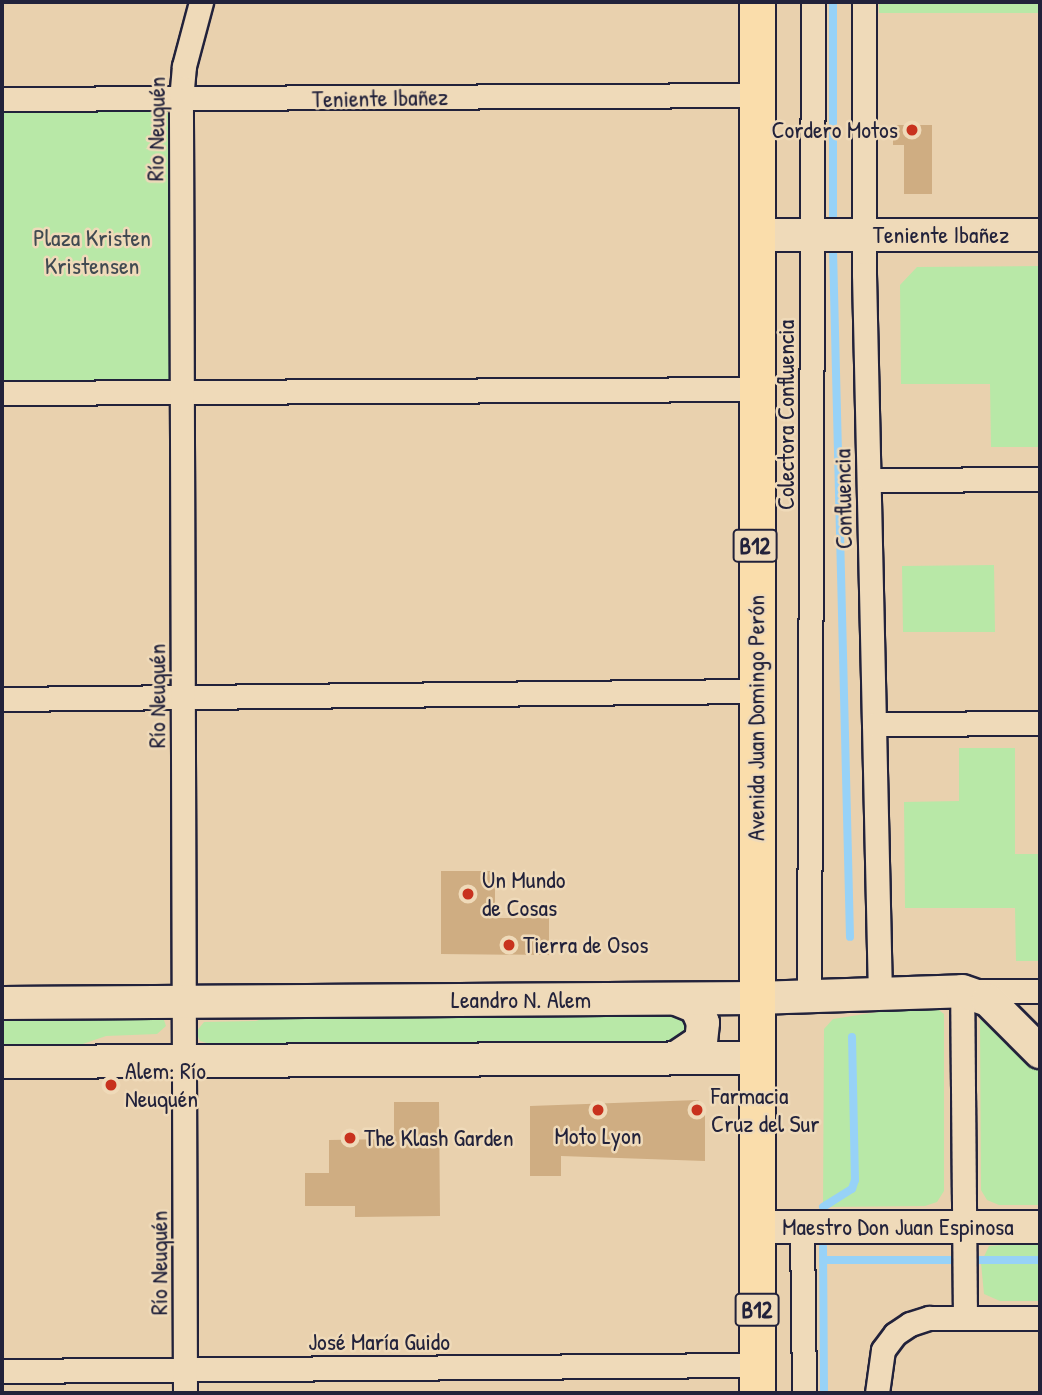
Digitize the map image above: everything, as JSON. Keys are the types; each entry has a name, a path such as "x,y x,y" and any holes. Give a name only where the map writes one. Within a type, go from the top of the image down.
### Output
{"main road":[{"name":"Avenida Juan Domingo Perón","path":"757,2 757,1379"},
{"name":"Teniente Ibañez","path":"758,235 1040,235"},
{"name":"Leandro N. Alem","path":"2,1003 676,999 962,991"},
{"path":"962,991 988,1000 1040,1052"},
{"path":"676,999 696,1007 704,1023 701,1041 677,1058"},
{"path":"2,1062 756,1058"},
{"name":"Maestro Don Juan Espinosa","path":"756,1227 964,1237 1040,1227"}],"street":[{"name":"Río Neuquén","path":"185,1393 181,100 184,66 201,2"},
{"name":"Colectora Confluencia","path":"809,997 813,2"},
{"name":"Confluencia","path":"864,2 864,236 880,994"},
{"name":"Teniente Ibañez","path":"2,99 757,95"},
{"path":"2,393 755,389"},
{"path":"869,480 1040,479"},
{"path":"2,699 755,691"},
{"path":"874,724 1040,723"},
{"path":"962,991 965,1318"},
{"name":"Leandro N. Alem","path":"962,991 1040,991"},
{"path":"802,1228 804,1393"},
{"path":"877,1393 880,1361 895,1334 919,1321 1040,1318"},
{"name":"José María Guido","path":"2,1371 185,1369 757,1379"}],"green space":[{"path":"879,2 1040,2 1040,13 879,13"},
{"name":"Plaza Kristen Kristensen","path":"2,112 181,112 182,392 2,392"},
{"path":"1040,266 1040,447 991,447 990,384 901,384 900,285 917,267"},
{"path":"994,565 995,632 903,632 902,566"},
{"path":"959,748 1015,748 1015,854 1040,854 1040,961 1016,961 1015,908 905,908 904,802 959,801"},
{"path":"910,1007 935,1007 944,1014 944,1191 937,1202 925,1206 823,1207 824,1029 833,1019"},
{"path":"669,1012 683,1018 687,1030 669,1045 210,1044 200,1041 196,1032 204,1022 256,1021 281,1013"},
{"path":"984,1016 1040,1070 1040,1205 999,1205 987,1200 981,1190 980,1020"},
{"path":"2,1017 163,1017 166,1026 157,1034 106,1036 77,1046 2,1051"},
{"path":"1040,1242 1040,1301 1000,1301 984,1294 981,1263 989,1246"}],"building":[{"path":"893,125 932,125 932,194 904,194 904,145 893,145"},
{"name":"Un Mundo de Cosas","path":"441,871 495,871 495,918 549,918 549,955 441,954"},
{"path":"698,1100 705,1107 705,1161 561,1156 561,1176 530,1176 530,1106"},
{"path":"394,1102 439,1102 440,1216 355,1217 355,1206 305,1206 305,1173 329,1173 329,1140 394,1139"}],"waterway":[{"path":"833,2 833,219"},
{"path":"833,251 850,937"},
{"path":"823,1207 852,1189 855,1180 852,1037"},
{"path":"823,1247 824,1393"},
{"path":"823,1260 1040,1260"}],"place":[{"name":"Cordero Motos","path":"912,130"},
{"name":"Un Mundo de Cosas","path":"468,894"},
{"name":"Tierra de Osos","path":"509,945"},
{"name":"Alem: Río Neuquén","path":"111,1085"},
{"name":"Moto Lyon","path":"598,1110"},
{"name":"Farmacia Cruz del Sur","path":"697,1110"},
{"name":"The Klash Garden","path":"350,1138"}]}
